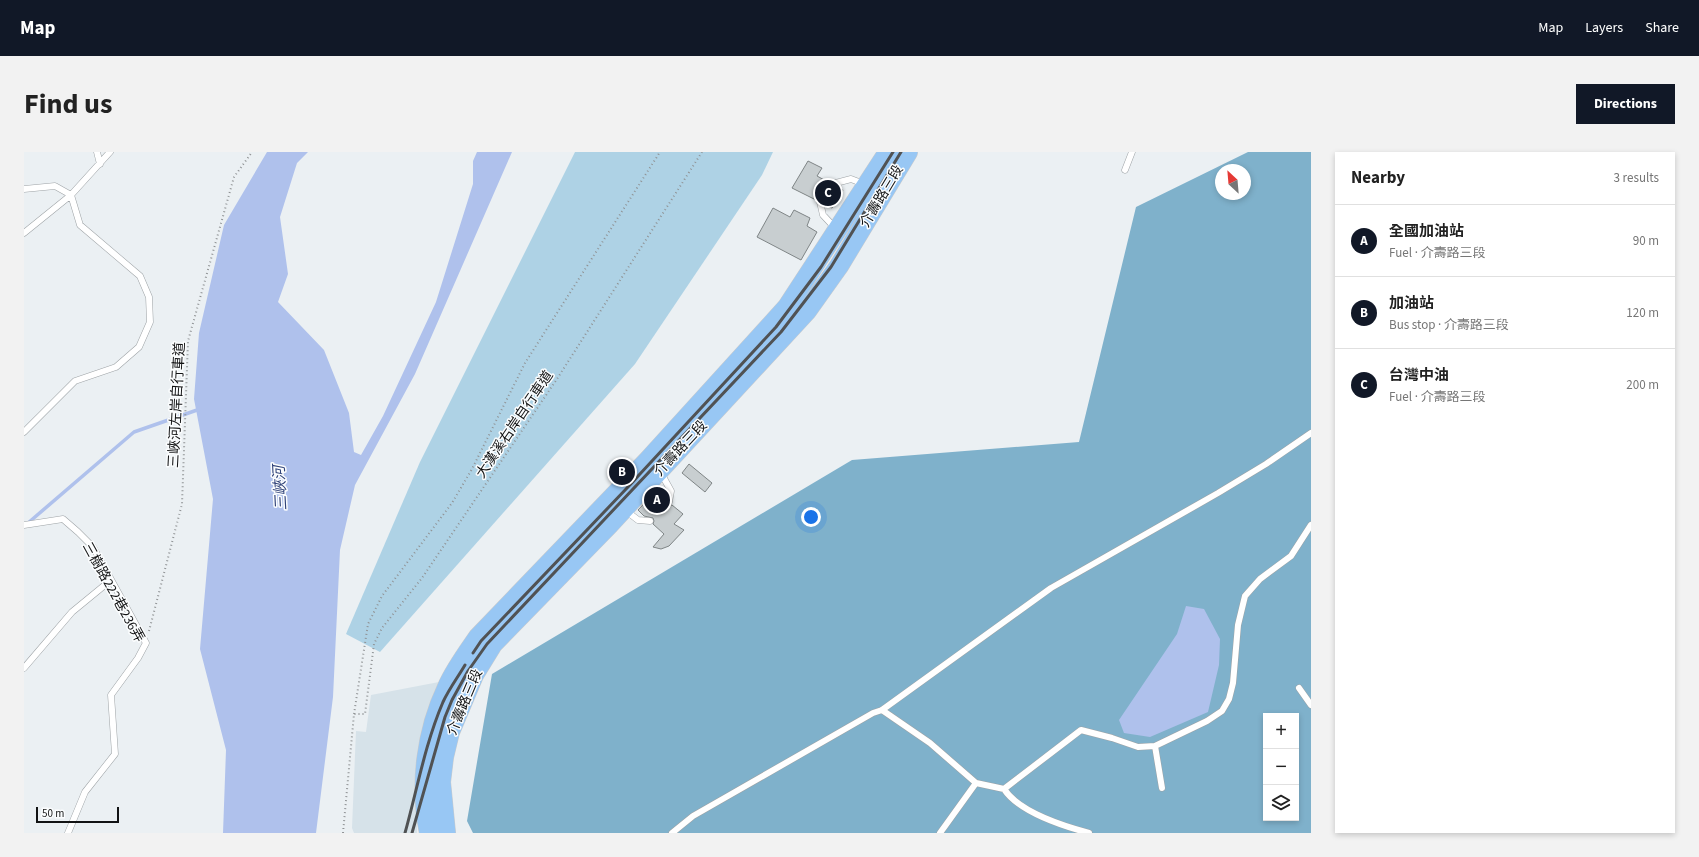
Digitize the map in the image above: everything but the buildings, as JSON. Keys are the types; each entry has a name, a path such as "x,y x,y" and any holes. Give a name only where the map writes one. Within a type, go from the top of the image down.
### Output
{"main road":[{"name":"介壽路三段","path":"446,833 441,782 444,757 450,732 474,675 493,644 660,470 799,306 838,230 888,152"},
{"name":"介壽路三段","path":"429,833 423,789 434,719 448,686 478,637 649,459 839,266 908,152"},
{"path":"423,789 423,833"}],"lane":[{"path":"97,152 100,164"},
{"path":"24,233 71,195 110,152"},
{"path":"1125,170 1132,152"},
{"path":"832,184 851,179 867,185"},
{"path":"24,189 55,186 71,195 80,225 140,276 149,297 150,322 140,347 116,366 75,381 24,432"},
{"path":"820,202 822,215 838,230"},
{"path":"672,833 693,816 873,713 882,710 1051,588 1218,493 1266,464 1311,433"},
{"path":"660,470 671,491 669,502"},
{"path":"624,509 638,520 650,521"},
{"name":"三樹路222巷236弄","path":"24,525 63,519 78,532 93,547 146,643 138,658 111,695 115,754 85,792 68,833"},
{"path":"1004,789 1081,730 1138,747 1155,746 1207,721 1222,711 1229,700 1233,683 1238,625 1245,596 1260,579 1291,556 1311,525"},
{"path":"24,668 72,612 111,580"},
{"path":"1299,688 1311,705"},
{"path":"882,710 930,743 976,783 1004,789 1008,795 1033,813 1068,830 1089,833"},
{"path":"1155,746 1162,788"},
{"path":"940,833 976,783"}],"path":[{"name":"三峽河左岸自行車道","path":"146,643 182,504 188,340 234,177 252,152"},
{"path":"343,833 354,714 368,624 382,596 452,503 472,469 525,363 660,152"},
{"name":"大漢溪右岸自行車道","path":"354,714 365,714 374,644 382,628 422,578 548,392 702,152"}],"shaded area":[{"path":"575,152 773,152 762,175 635,364 380,652 346,634 420,462"},
{"path":"1248,152 1311,152 1311,833 473,833 467,821 492,674 852,460 1079,442 1136,207 1215,168 1215,200 1251,200 1251,164 1224,164"},
{"path":"439,682 418,769 417,833 354,833 352,828 356,731 366,732 371,695"}],"water":[{"name":"三峽河","path":"267,152 308,152 297,163 280,217 288,274 278,302 324,350 349,413 354,452 361,455 383,416 436,302 473,184 473,161 477,152 512,152 415,374 355,485 340,550 333,697 316,833 223,833 226,750 200,649 213,499 194,399 199,333 224,225"},
{"path":"1186,606 1204,609 1220,639 1219,665 1208,712 1150,737 1124,733 1119,720 1177,634"}],"waterway":[{"path":"28,523 134,432 200,409"}],"railway":[{"path":"473,653 481,641 627,488 776,327 821,267 893,152"},
{"path":"412,833 445,717 452,700 468,671 487,644 781,332 831,267 901,152"},
{"path":"405,833 431,734 445,697 465,665"}],"place":[{"name":"台灣中油","path":"828,193"},
{"name":"加油站","path":"622,472"},
{"name":"全國加油站","path":"657,500"}]}
